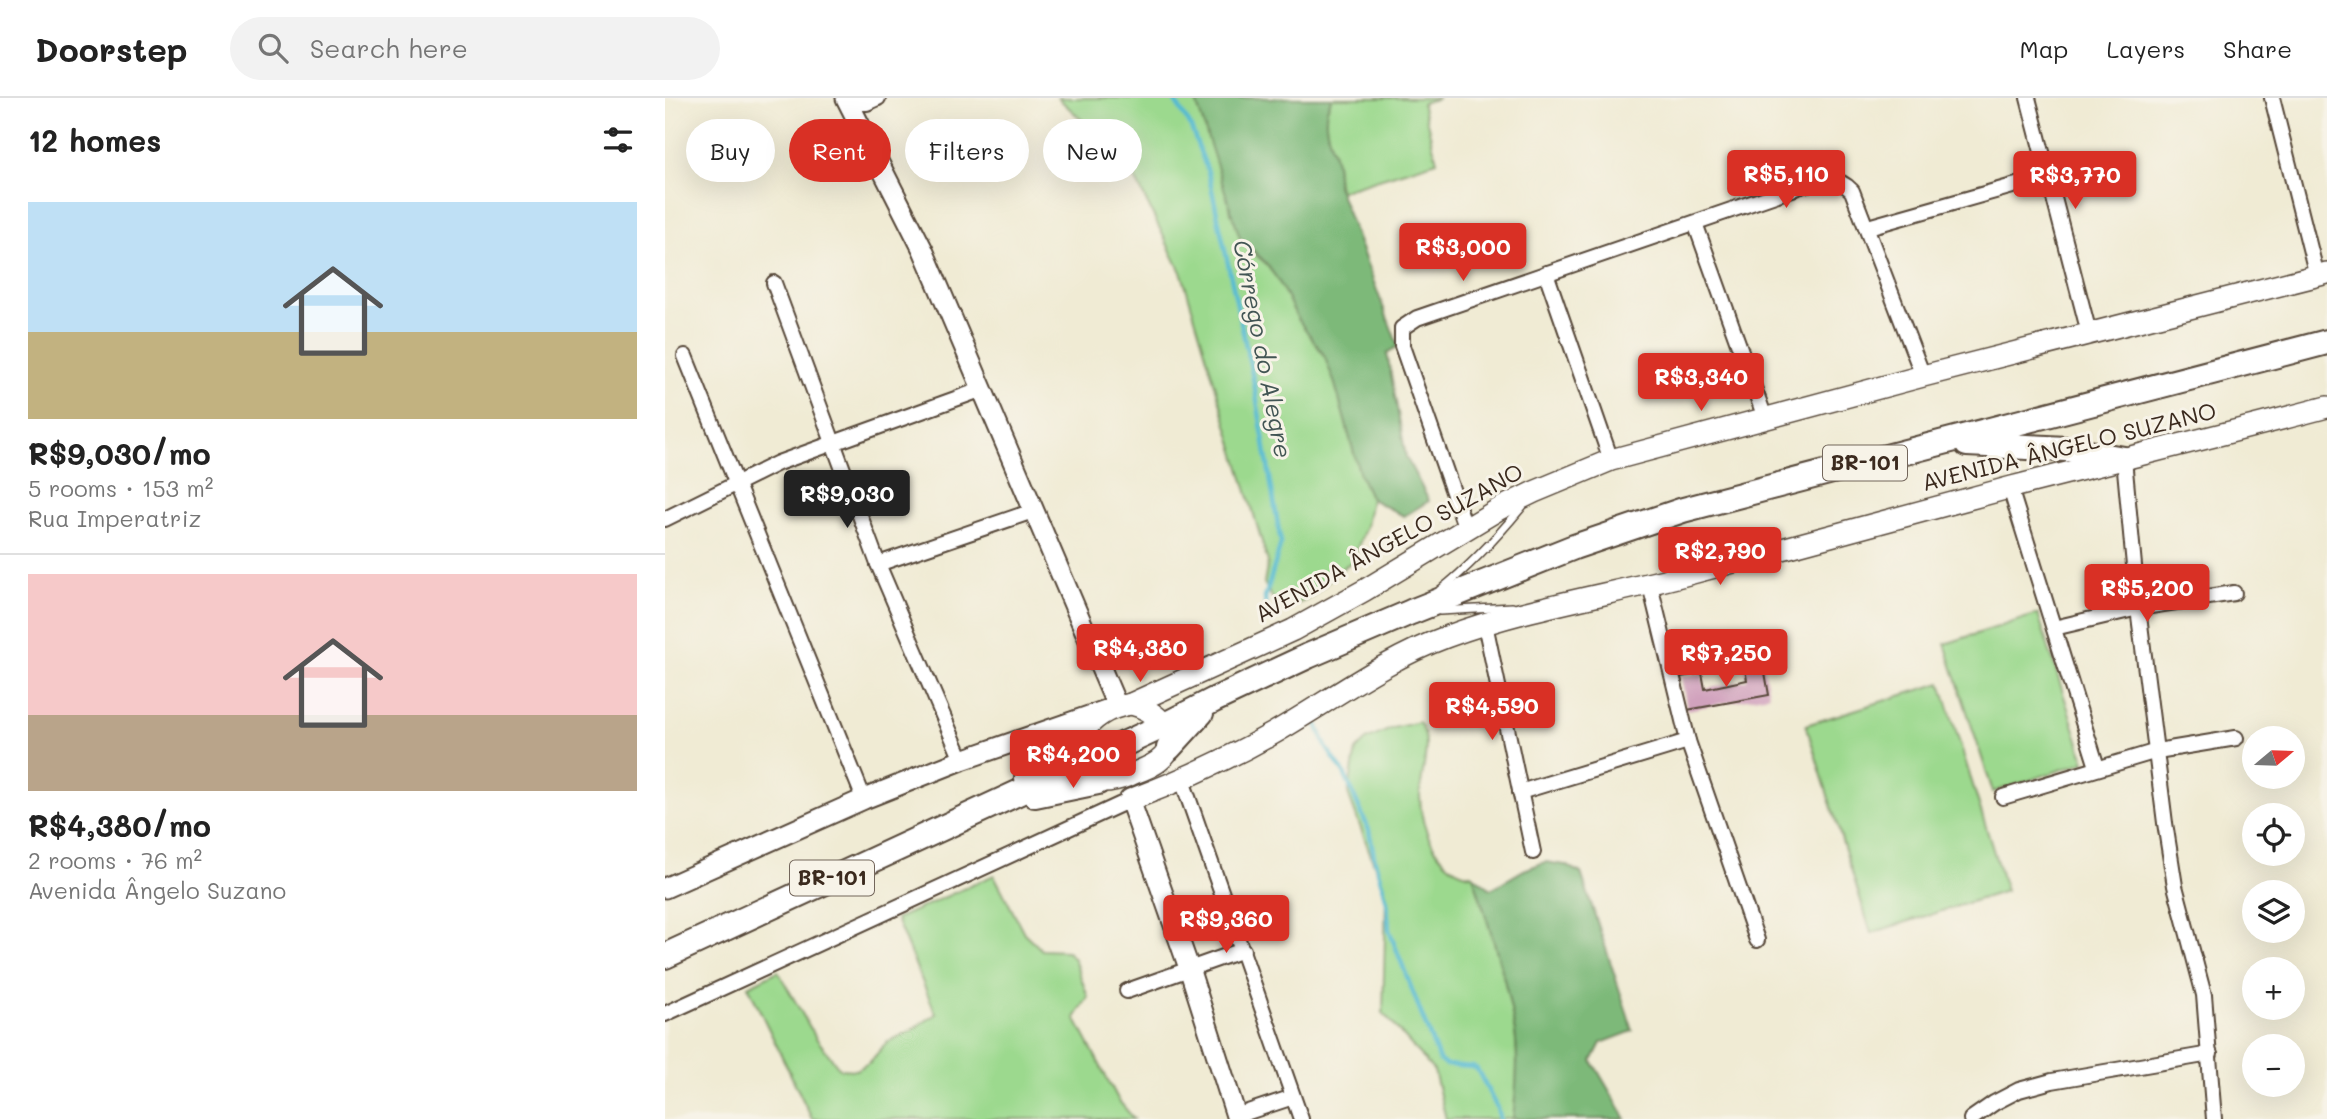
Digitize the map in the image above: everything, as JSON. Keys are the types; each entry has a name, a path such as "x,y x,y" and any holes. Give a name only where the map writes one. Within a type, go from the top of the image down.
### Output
{"highway":[{"name":"BR-101","path":"665,956 1080,764 1140,717 1214,700 1411,612 1574,547 1683,510 2327,342"},
{"path":"1939,443 2066,449 2124,459"},
{"path":"999,801 1079,736"},
{"path":"999,801 1103,782"}],"main road":[{"name":"AVENIDA ÂNGELO SUZANO","path":"1140,717 1365,590 1499,509 1611,460 2089,333 2324,276"},
{"name":"AVENIDA ÂNGELO SUZANO","path":"1130,800 1182,780 1276,732 1355,681 1411,652 1485,624 1557,604 1650,584 2327,407"},
{"path":"1103,782 1140,771 1163,757 1140,717 1091,721 1079,736 1080,764 1088,775 1130,800 1140,771"}],"street":[{"path":"847,100 867,103 878,98"},
{"path":"2028,98 2089,333"},
{"path":"2272,98 2324,276"},
{"path":"847,100 923,250 1033,511 1140,717"},
{"path":"1868,227 2048,176"},
{"path":"1466,529 1402,346 1402,328 1417,318 1804,185 1834,179 1844,183 1852,191 1923,376"},
{"path":"1695,223 1765,418"},
{"path":"1546,273 1611,460"},
{"path":"774,283 878,564 963,760"},
{"path":"685,356 864,799"},
{"path":"665,519 737,482 834,441 983,389"},
{"path":"2124,459 2165,823 2175,886 2204,995 2214,1119"},
{"path":"2010,488 2098,767"},
{"path":"878,564 1033,511"},
{"path":"1650,584 1688,741 1758,940"},
{"path":"2054,628 2139,608 2234,593"},
{"path":"1485,624 1533,852"},
{"name":"AVENIDA ÂNGELO SUZANO","path":"665,888 864,799 963,760 1140,717"},
{"path":"2003,797 2157,751 2237,737"},
{"path":"1520,792 1688,741"},
{"path":"1182,780 1301,1119"},
{"path":"1130,800 1189,968 1237,1117 1293,1097"},
{"name":"AVENIDA ÂNGELO SUZANO","path":"665,1014 1130,800"},
{"path":"1127,991 1243,950"},
{"path":"1971,1119 2019,1090 2052,1081 2210,1054"}],"lane":[{"path":"1411,612 1473,561 1534,492"},
{"path":"1411,612 1557,604"}],"green space":[{"path":"1058,98 1195,98 1231,213 1249,249 1278,280 1298,319 1324,355 1335,384 1360,475 1371,499 1366,526 1352,562 1309,598 1289,604 1275,602 1264,583 1268,562 1182,274 1137,182 1142,182 1142,119 1081,119"},
{"path":"1195,98 1332,98 1326,122 1336,163 1337,185 1398,346 1387,353 1406,457 1429,501 1404,516 1371,499 1360,475 1335,384 1324,355 1298,319 1278,280 1265,262 1240,238"},
{"path":"1332,98 1439,98 1422,103 1437,161 1340,191 1326,123"},
{"path":"2038,614 2085,762 1993,792 1945,644"},
{"path":"1941,683 2006,891 1871,933 1806,725"},
{"path":"1419,722 1426,748 1420,796 1423,821 1433,846 1441,857 1461,872 1473,875 1507,992 1517,1053 1513,1119 1446,1119 1434,1071 1383,1013 1386,896 1348,794 1356,750 1366,740 1393,728"},
{"path":"1545,862 1565,865 1581,873 1633,1031 1601,1043 1592,1061 1626,1119 1513,1119 1517,1064 1512,1012 1473,875 1491,889 1524,870"},
{"path":"994,875 1024,933 1042,950 1067,951 1074,959 1088,997 1075,1018 1119,1101 1134,1119 812,1119 748,986 778,971 816,1038 840,1069 856,1070 870,1062 887,1042 907,1033 936,1014 896,919"}],"building":[{"path":"1763,661 1769,695 1687,710 1681,677 1702,673 1705,689 1747,680 1744,664"}],"waterway":[{"name":"Córrego do Alegre","path":"1173,98 1190,125 1208,172 1254,383 1281,543 1265,598 1266,613"},
{"name":"Córrego do Alegre","path":"1317,724 1326,747 1344,773 1369,830 1387,901 1389,930 1439,1060 1445,1065 1477,1069 1500,1119"}]}
